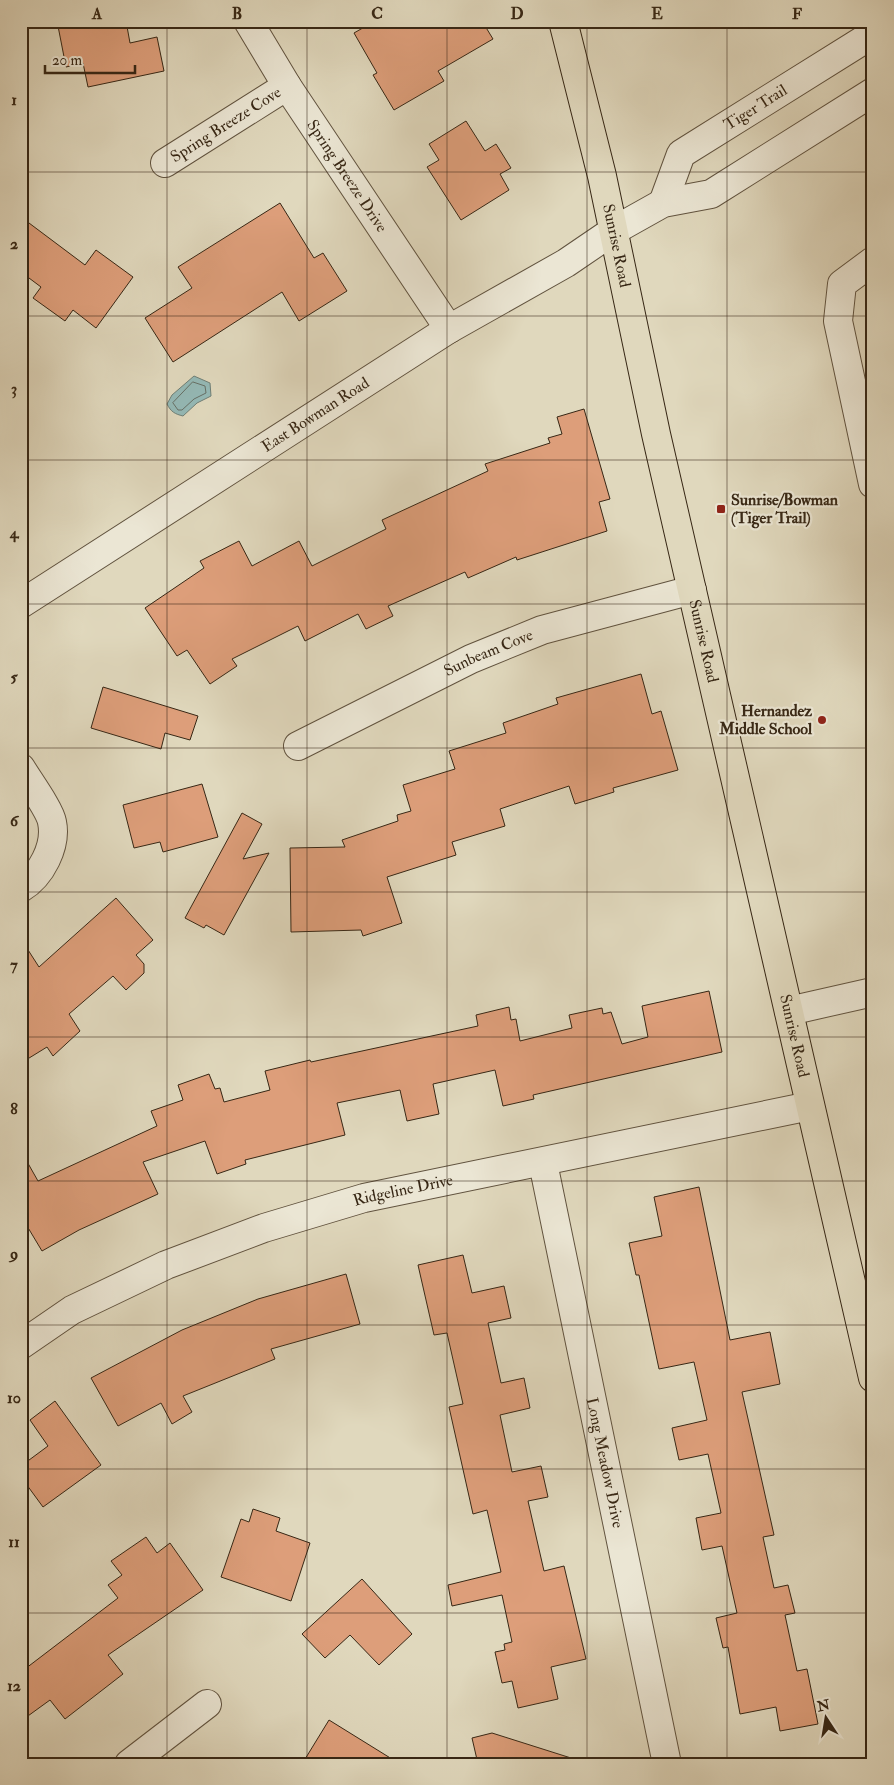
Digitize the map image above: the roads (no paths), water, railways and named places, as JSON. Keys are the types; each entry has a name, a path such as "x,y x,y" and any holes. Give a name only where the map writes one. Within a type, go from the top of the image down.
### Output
{"main road":[{"name":"Sunrise Road","path":"563,21 613,231 654,424 873,1378"}],"street":[{"name":"Spring Breeze Drive","path":"248,21 287,86 450,329"},
{"name":"Tiger Trail","path":"663,203 681,154 873,34"},
{"name":"Spring Breeze Cove","path":"165,163 287,86"},
{"path":"613,231 663,203 711,194 873,92"},
{"name":"East Bowman Road","path":"21,604 450,329 566,263 613,231"},
{"path":"873,261 842,284 838,321 873,484"},
{"name":"Sunbeam Cove","path":"298,746 471,659 542,630 692,590"},
{"path":"21,768 52,821 51,845 42,866 21,888"},
{"path":"789,1011 873,992"},
{"name":"Ridgeline Drive","path":"21,1345 72,1310 149,1273 264,1228 364,1198 542,1163 810,1106"},
{"name":"Long Meadow Drive","path":"542,1163 667,1764"},
{"path":"129,1764 207,1704"}],"water":[{"path":"194,376 210,383 211,396 197,403 183,416 175,413 167,404 172,395"}],"place":[{"name":"Sunrise/Bowman (Tiger Trail)","path":"721,509"},
{"name":"Hernandez Middle School","path":"822,720"}]}
